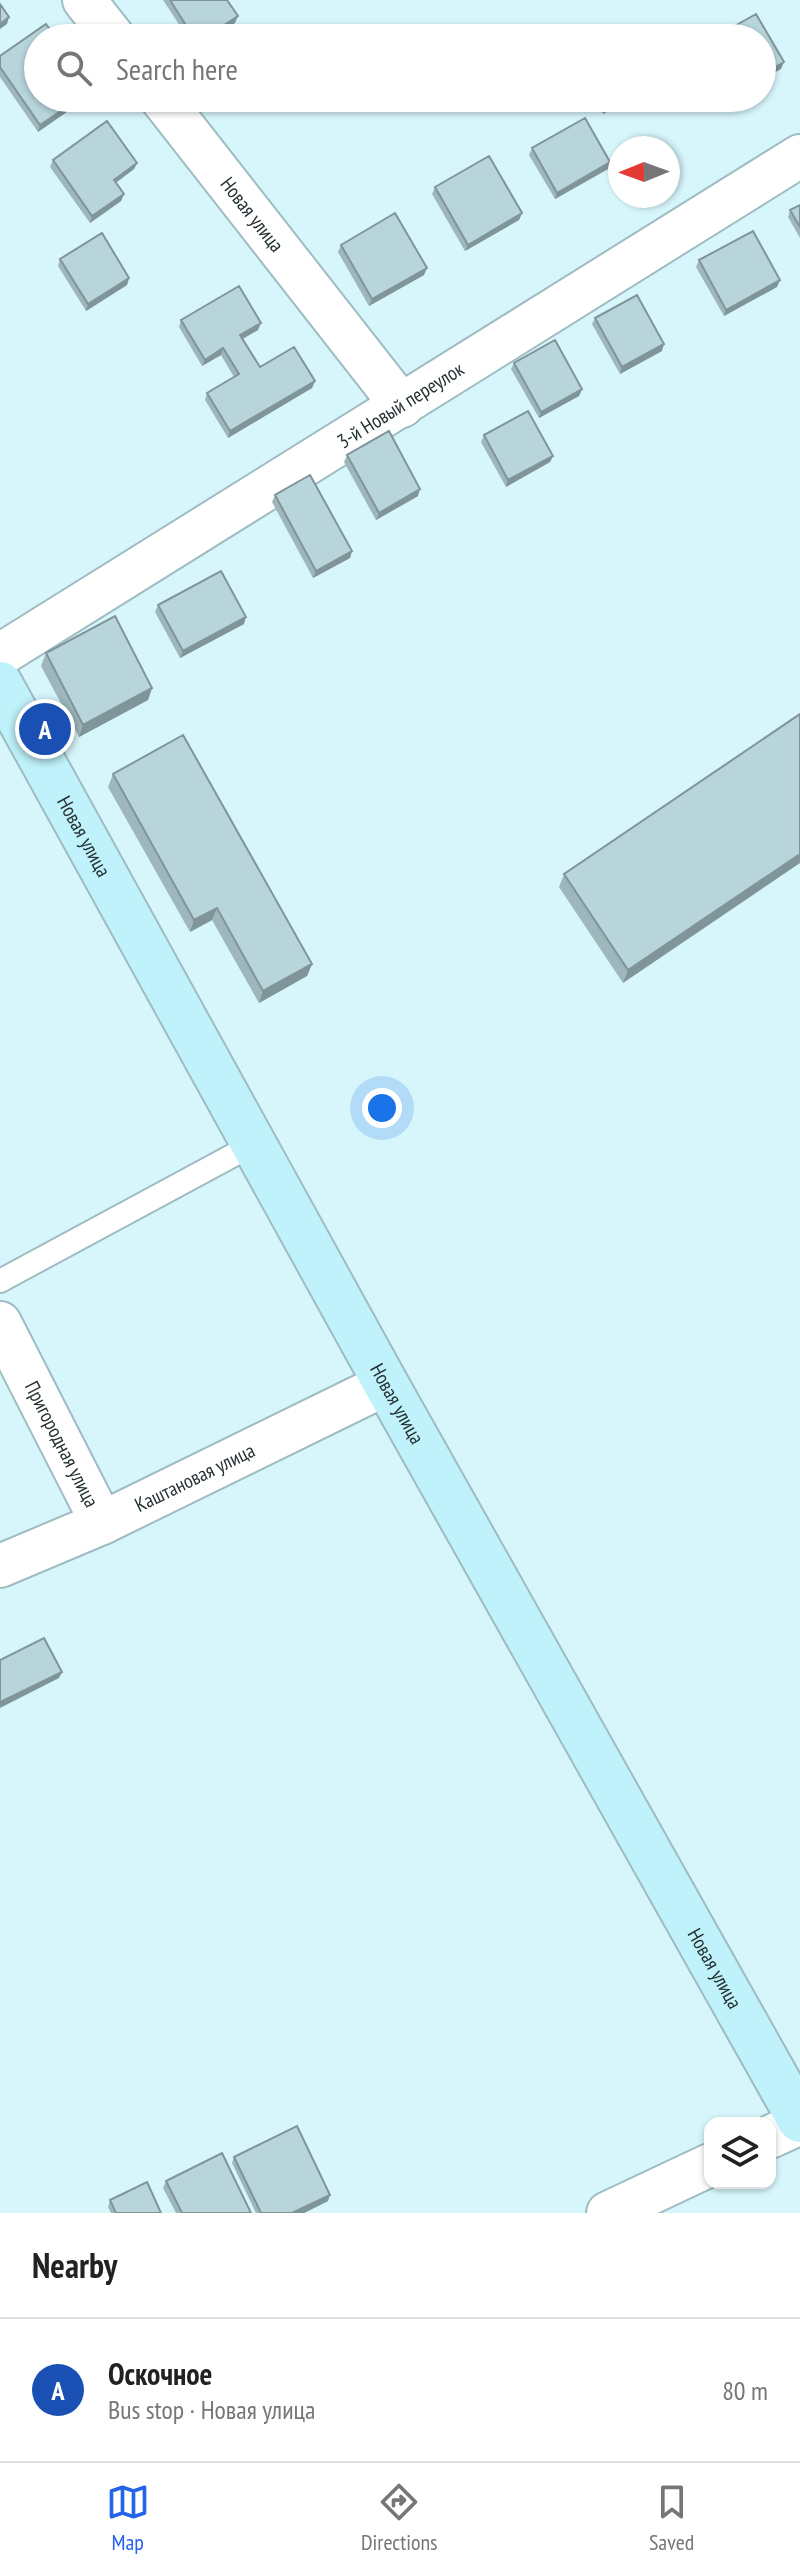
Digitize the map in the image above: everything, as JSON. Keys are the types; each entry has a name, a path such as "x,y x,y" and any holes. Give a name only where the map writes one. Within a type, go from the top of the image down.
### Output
{"street":[{"path":"84,0 103,24"},
{"name":"Новая улица","path":"172,112 402,406"},
{"name":"3-й Новый переулок","path":"0,655 800,156"},
{"name":"Новая улица","path":"0,684 386,1384 800,2122"},
{"name":"Пригородная улица","path":"0,1323 102,1523"},
{"name":"Каштановая улица","path":"0,1566 102,1523 386,1384"},
{"path":"776,2134 800,2122"},
{"path":"608,2213 704,2168"}],"lane":[{"path":"0,1281 254,1144"}],"building":[{"path":"170,0 227,0 238,16 226,24 185,24"},
{"path":"0,4 9,17 0,24"},
{"path":"756,14 762,24 738,24"},
{"path":"24,39 24,102 0,67 0,56"},
{"path":"776,48 784,62 776,67"},
{"path":"31,112 59,112 40,125"},
{"path":"585,118 608,163 557,193 532,148"},
{"path":"107,121 137,163 114,180 124,194 92,216 53,160"},
{"path":"489,156 522,213 468,245 435,187"},
{"path":"800,205 800,227 790,210"},
{"path":"395,213 427,268 372,299 341,245"},
{"path":"753,231 780,280 726,310 699,260"},
{"path":"102,233 129,278 88,304 60,259"},
{"path":"239,286 261,323 240,335 260,367 294,347 315,381 230,431 207,393 239,374 223,348 205,360 181,320"},
{"path":"637,295 664,344 622,367 595,318"},
{"path":"555,340 582,389 541,412 514,363"},
{"path":"528,411 553,456 508,480 484,435"},
{"path":"389,431 420,489 379,513 347,455"},
{"path":"310,475 352,551 316,571 275,495"},
{"path":"221,571 246,617 183,651 158,605"},
{"path":"115,616 152,688 83,725 46,653"},
{"path":"800,714 800,854 628,970 564,874"},
{"path":"183,735 312,964 263,991 217,908 194,920 113,774"},
{"path":"44,1638 62,1672 0,1702 0,1660"},
{"path":"297,2126 330,2195 292,2213 261,2213 234,2157"},
{"path":"222,2153 251,2213 182,2213 166,2181"},
{"path":"147,2182 161,2213 116,2213 110,2200"}],"place":[{"name":"Оскочное","path":"45,729"}]}
